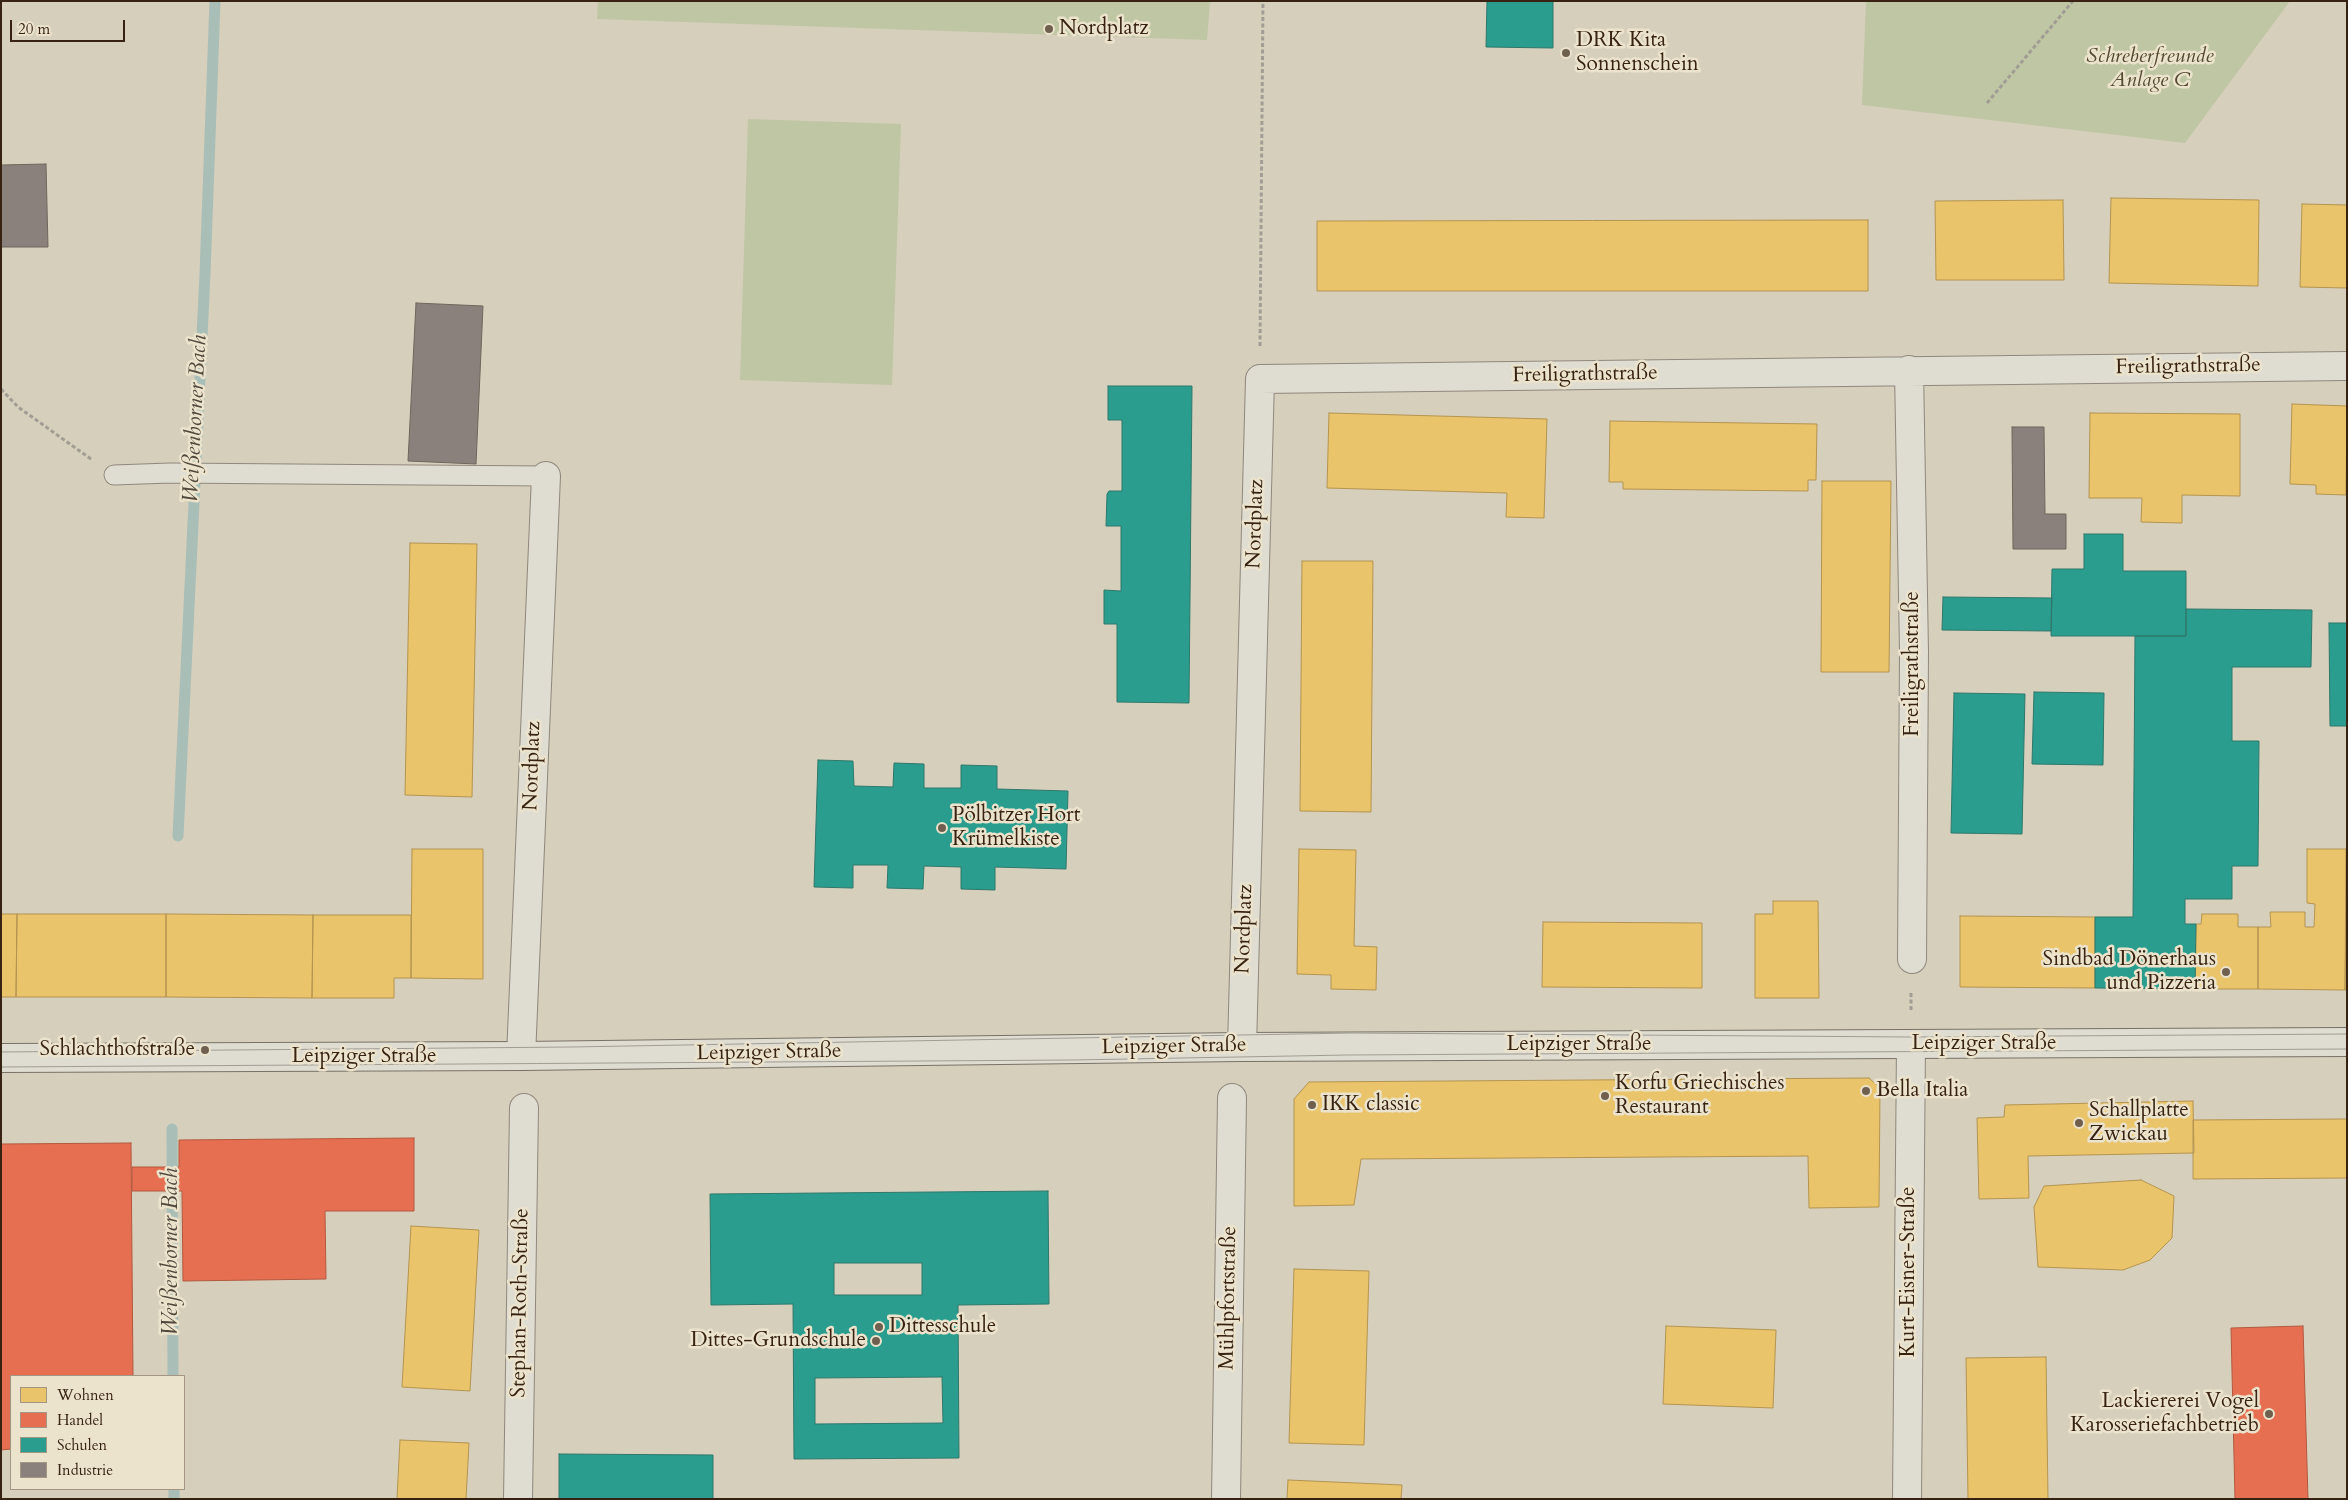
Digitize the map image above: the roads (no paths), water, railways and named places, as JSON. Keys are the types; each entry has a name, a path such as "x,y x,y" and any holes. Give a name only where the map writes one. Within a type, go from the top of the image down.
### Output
{"street":[{"name":"Freiligrathstraße","path":"1260,379 2347,366"},
{"name":"Freiligrathstraße","path":"1909,370 1914,652 1912,958"},
{"name":"Nordplatz","path":"1242,1047 1260,379"},
{"name":"Nordplatz","path":"521,1056 546,476"},
{"name":"Leipziger Straße","path":"1,1058 521,1056 1242,1047 2347,1042"},
{"name":"Kurt-Eisner-Straße","path":"1907,1499 1911,1045"},
{"name":"Mühlpfortstraße","path":"1226,1499 1232,1098"},
{"name":"Stephan-Roth-Straße","path":"518,1499 524,1108"}],"lane":[{"path":"114,475 170,472 546,476"}],"waterway":[{"name":"Weißenborner Bach","path":"178,836 205,274 215,1"},
{"name":"Weißenborner Bach","path":"172,1129 173,1375"},
{"name":"Weißenborner Bach","path":"174,1490 174,1499"}],"tram line":[{"path":"1,1052 572,1047 1351,1033 1911,1037 2347,1034"},
{"path":"1,1067 1073,1060 1347,1055 2347,1049"}],"place":[{"name":"Nordplatz","path":"1049,29"},
{"name":"DRK Kita Sonnenschein","path":"1566,53"},
{"name":"Pölbitzer Hort Krümelkiste","path":"942,828"},
{"name":"Sindbad Dönerhaus und Pizzeria","path":"2226,972"},
{"name":"Schlachthofstraße","path":"205,1050"},
{"name":"Bella Italia","path":"1866,1091"},
{"name":"Korfu Griechisches Restaurant","path":"1605,1096"},
{"name":"IKK classic","path":"1312,1105"},
{"name":"Schallplatte Zwickau","path":"2079,1123"},
{"name":"Dittesschule","path":"879,1327"},
{"name":"Dittes-Grundschule","path":"876,1341"},
{"name":"Lackiererei Vogel Karosseriefachbetrieb","path":"2269,1414"}],"park label":[{"name":"Schreberfreunde Anlage C","path":"2150,69"}]}
